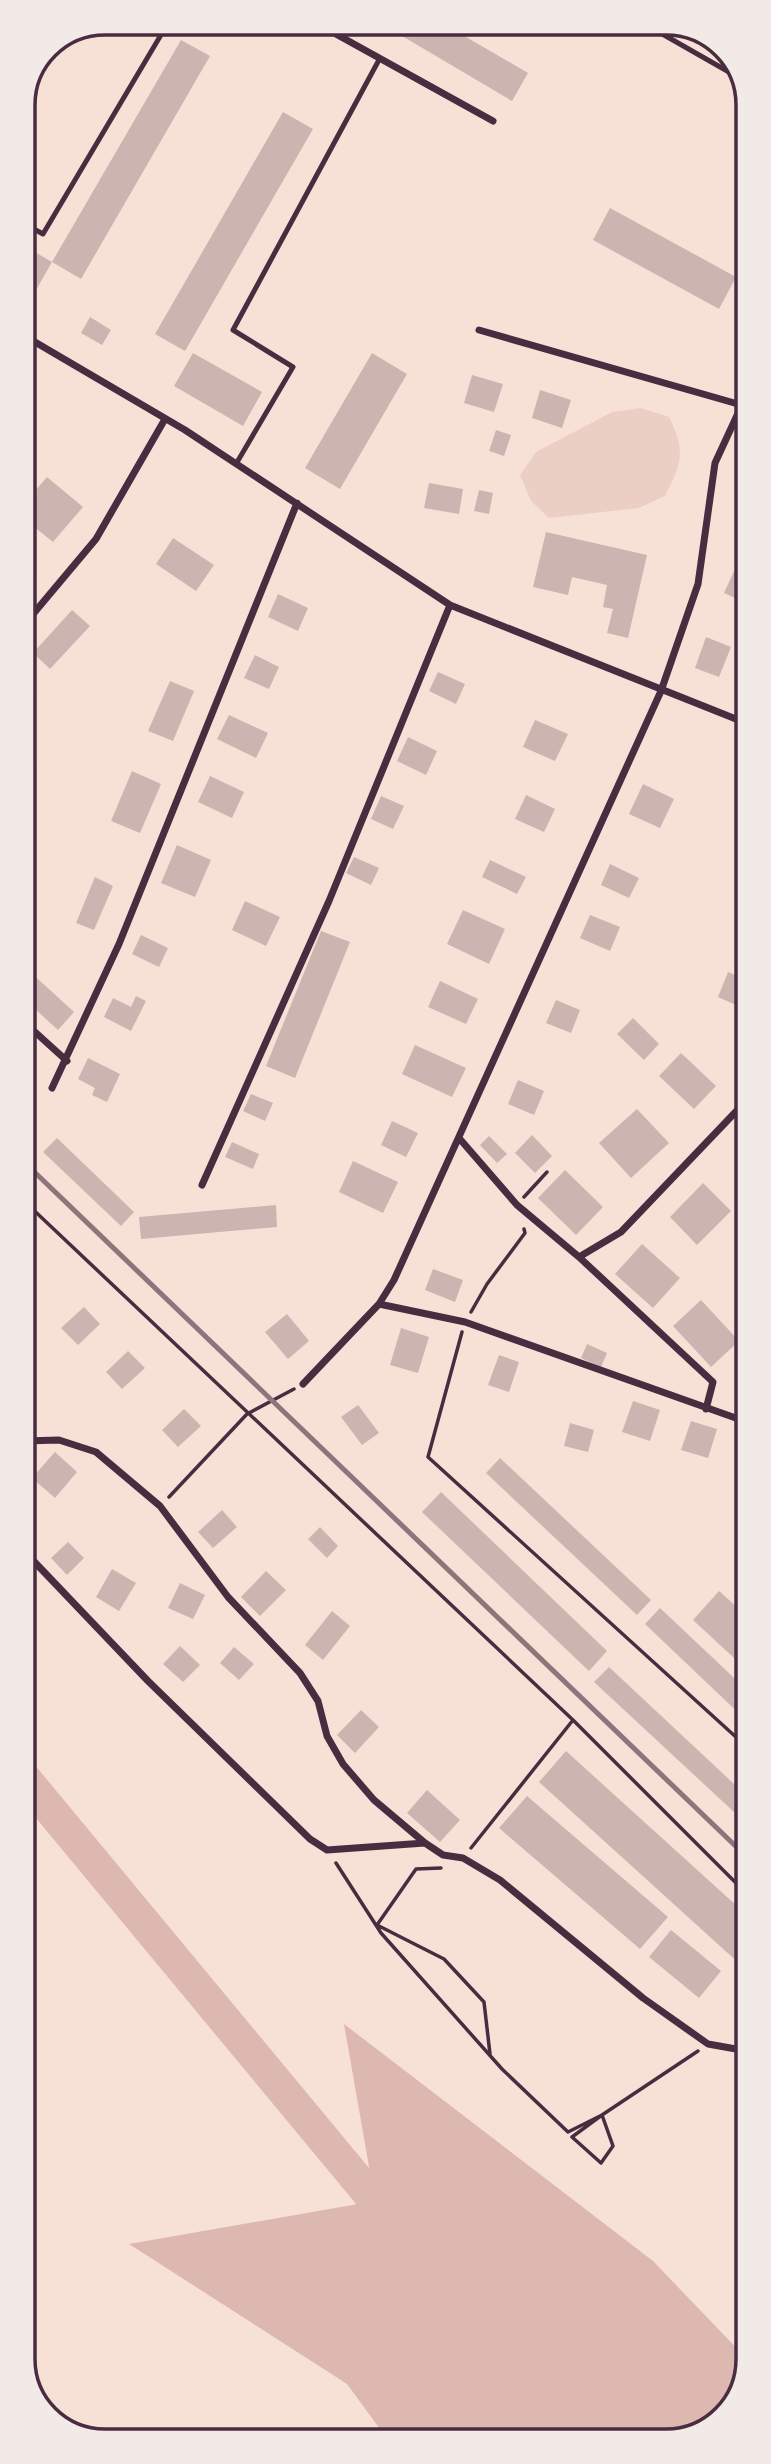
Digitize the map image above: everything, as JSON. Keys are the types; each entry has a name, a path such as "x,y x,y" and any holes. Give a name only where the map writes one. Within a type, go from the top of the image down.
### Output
{"street":[{"path":"338,35 493,121"},
{"path":"479,330 736,404"},
{"path":"35,342 165,419 450,605 736,719"},
{"path":"35,612 96,539 165,419"},
{"path":"303,1384 379,1304 394,1280 661,691 698,584 715,463 736,422"},
{"path":"52,1088 119,944 297,503"},
{"path":"202,1185 329,901 450,605"},
{"path":"35,1032 66,1061"},
{"path":"579,1257 621,1232 736,1112"},
{"path":"459,1138 517,1205 579,1257 713,1382 706,1409"},
{"path":"379,1304 465,1322 736,1419"},
{"path":"35,1441 59,1440 96,1452 160,1506 228,1597 300,1673 318,1701 327,1735 343,1764 374,1800 443,1855 463,1858 500,1880 614,1975 708,2044 736,2049"},
{"path":"35,1564 310,1839 327,1850 425,1843"}],"lane":[{"path":"35,230 43,234 161,35"},
{"path":"663,35 727,71"},
{"path":"236,464 293,367 233,330 380,58"}],"path":[{"path":"35,1212 573,1720 736,1883"},
{"path":"160,1506 247,1414 303,1384"},
{"path":"446,1474 736,1737"},
{"path":"463,1858 573,1720"},
{"path":"327,1850 377,1925 491,2056 568,2132 602,2115"},
{"path":"377,1925 416,1869 452,1868"},
{"path":"377,1925 444,1959 484,2002 491,2056"},
{"path":"602,2115 613,2146 601,2163 572,2137 602,2115 708,2044"}],"shaded area":[{"path":"641,408 669,417 678,439 680,457 665,496 639,508 549,518 531,501 520,475 536,452 612,412"},
{"path":"344,2024 653,2261 736,2347 735,2368 727,2394 712,2412 693,2424 666,2429 380,2429 347,2384 129,2244 375,2201"}],"building":[{"path":"400,35 463,35 528,73 512,101"},
{"path":"181,40 210,56 81,279 52,262"},
{"path":"283,112 313,129 185,351 155,334"},
{"path":"610,208 736,277 719,309 593,240"},
{"path":"35,252 52,262 35,292"},
{"path":"90,317 111,330 102,345 81,333"},
{"path":"193,353 262,392 243,426 174,386"},
{"path":"372,353 407,374 340,489 305,468"},
{"path":"472,375 503,384 494,412 464,403"},
{"path":"540,390 571,400 562,428 532,418"},
{"path":"496,430 511,435 504,456 489,451"},
{"path":"47,477 83,507 53,542 35,528 35,491"},
{"path":"429,483 463,489 459,514 424,508"},
{"path":"479,490 493,493 489,514 474,511"},
{"path":"546,532 647,555 628,638 607,633 613,609 603,607 607,585 572,577 568,595 533,587"},
{"path":"173,538 214,565 196,591 156,564"},
{"path":"734,571 736,572 736,598 724,593"},
{"path":"278,594 308,608 298,631 268,617"},
{"path":"72,610 90,626 50,669 35,655 35,651"},
{"path":"706,637 731,647 719,677 695,668"},
{"path":"255,655 279,667 269,689 244,678"},
{"path":"438,672 465,684 456,704 429,691"},
{"path":"170,681 194,691 173,741 148,731"},
{"path":"229,715 268,733 256,758 217,739"},
{"path":"535,720 568,734 555,761 523,747"},
{"path":"408,737 437,751 426,775 397,761"},
{"path":"132,771 161,784 140,833 111,821"},
{"path":"210,776 244,792 232,818 198,802"},
{"path":"643,784 674,799 660,828 629,814"},
{"path":"526,795 555,809 544,832 515,819"},
{"path":"381,796 404,806 393,829 371,819"},
{"path":"177,845 211,860 195,897 161,883"},
{"path":"354,857 379,868 371,885 346,873"},
{"path":"490,860 526,877 517,894 482,877"},
{"path":"610,864 639,878 629,898 601,885"},
{"path":"95,877 113,886 94,930 76,923"},
{"path":"245,901 280,917 266,946 232,930"},
{"path":"463,910 505,929 489,964 447,944"},
{"path":"590,915 620,927 610,951 580,938"},
{"path":"321,931 350,942 295,1078 266,1066"},
{"path":"141,935 168,948 159,967 132,954"},
{"path":"728,972 736,975 736,1005 718,997"},
{"path":"35,976 74,1012 58,1030 35,1009"},
{"path":"440,981 478,999 466,1024 428,1007"},
{"path":"136,996 146,1001 131,1031 104,1017 113,998 131,1007"},
{"path":"556,1000 580,1010 571,1033 546,1023"},
{"path":"633,1018 659,1044 644,1060 617,1034"},
{"path":"415,1045 466,1068 452,1097 402,1074"},
{"path":"681,1053 716,1086 694,1109 659,1076"},
{"path":"88,1058 120,1074 107,1102 92,1095 95,1088 78,1079"},
{"path":"518,1080 544,1091 534,1115 508,1104"},
{"path":"251,1094 273,1103 265,1121 243,1111"},
{"path":"637,1109 669,1143 631,1178 599,1143"},
{"path":"392,1121 418,1133 406,1157 381,1145"},
{"path":"532,1135 552,1156 535,1173 515,1153"},
{"path":"489,1136 507,1154 497,1163 480,1145"},
{"path":"57,1138 134,1212 121,1226 43,1152"},
{"path":"232,1142 259,1154 253,1169 225,1157"},
{"path":"353,1161 398,1182 383,1213 339,1192"},
{"path":"565,1170 603,1207 576,1235 538,1198"},
{"path":"703,1183 731,1211 697,1245 670,1217"},
{"path":"276,1205 277,1227 141,1239 139,1217"},
{"path":"642,1244 680,1278 653,1308 615,1274"},
{"path":"433,1269 463,1280 455,1302 425,1290"},
{"path":"701,1300 736,1338 736,1344 711,1367 673,1326"},
{"path":"84,1307 100,1324 78,1345 61,1328"},
{"path":"287,1314 309,1341 288,1359 265,1332"},
{"path":"401,1328 429,1337 418,1373 390,1365"},
{"path":"587,1344 607,1353 601,1367 581,1358"},
{"path":"128,1351 145,1368 122,1389 106,1372"},
{"path":"499,1355 519,1362 509,1392 488,1385"},
{"path":"633,1401 660,1410 650,1441 622,1432"},
{"path":"358,1405 379,1433 362,1445 341,1417"},
{"path":"184,1409 201,1426 178,1447 162,1430"},
{"path":"691,1421 717,1429 708,1458 681,1450"},
{"path":"570,1423 594,1430 588,1452 564,1446"},
{"path":"55,1452 77,1472 55,1498 35,1481 35,1475"},
{"path":"500,1458 651,1600 637,1615 486,1473"},
{"path":"441,1492 607,1651 589,1671 422,1512"},
{"path":"222,1510 237,1527 213,1548 198,1532"},
{"path":"320,1527 338,1546 327,1558 308,1539"},
{"path":"68,1542 84,1558 67,1575 51,1558"},
{"path":"112,1569 136,1583 119,1611 96,1597"},
{"path":"266,1571 286,1590 260,1616 241,1597"},
{"path":"180,1583 205,1595 193,1619 168,1608"},
{"path":"719,1591 736,1606 736,1660 693,1620"},
{"path":"660,1608 736,1680 736,1711 645,1624"},
{"path":"332,1611 350,1626 323,1660 305,1645"},
{"path":"180,1646 200,1665 183,1682 163,1664"},
{"path":"234,1647 254,1664 239,1680 220,1663"},
{"path":"609,1667 736,1786 736,1814 594,1682"},
{"path":"361,1710 379,1727 355,1753 337,1735"},
{"path":"566,1751 736,1905 736,1961 539,1782"},
{"path":"427,1790 460,1820 440,1842 407,1813"},
{"path":"527,1796 668,1917 640,1949 499,1828"},
{"path":"671,1930 721,1971 699,1998 649,1957"}],"waterway":[{"path":"35,1791 375,2201 407,2231"}],"railway":[{"path":"35,1173 736,1846"}]}
